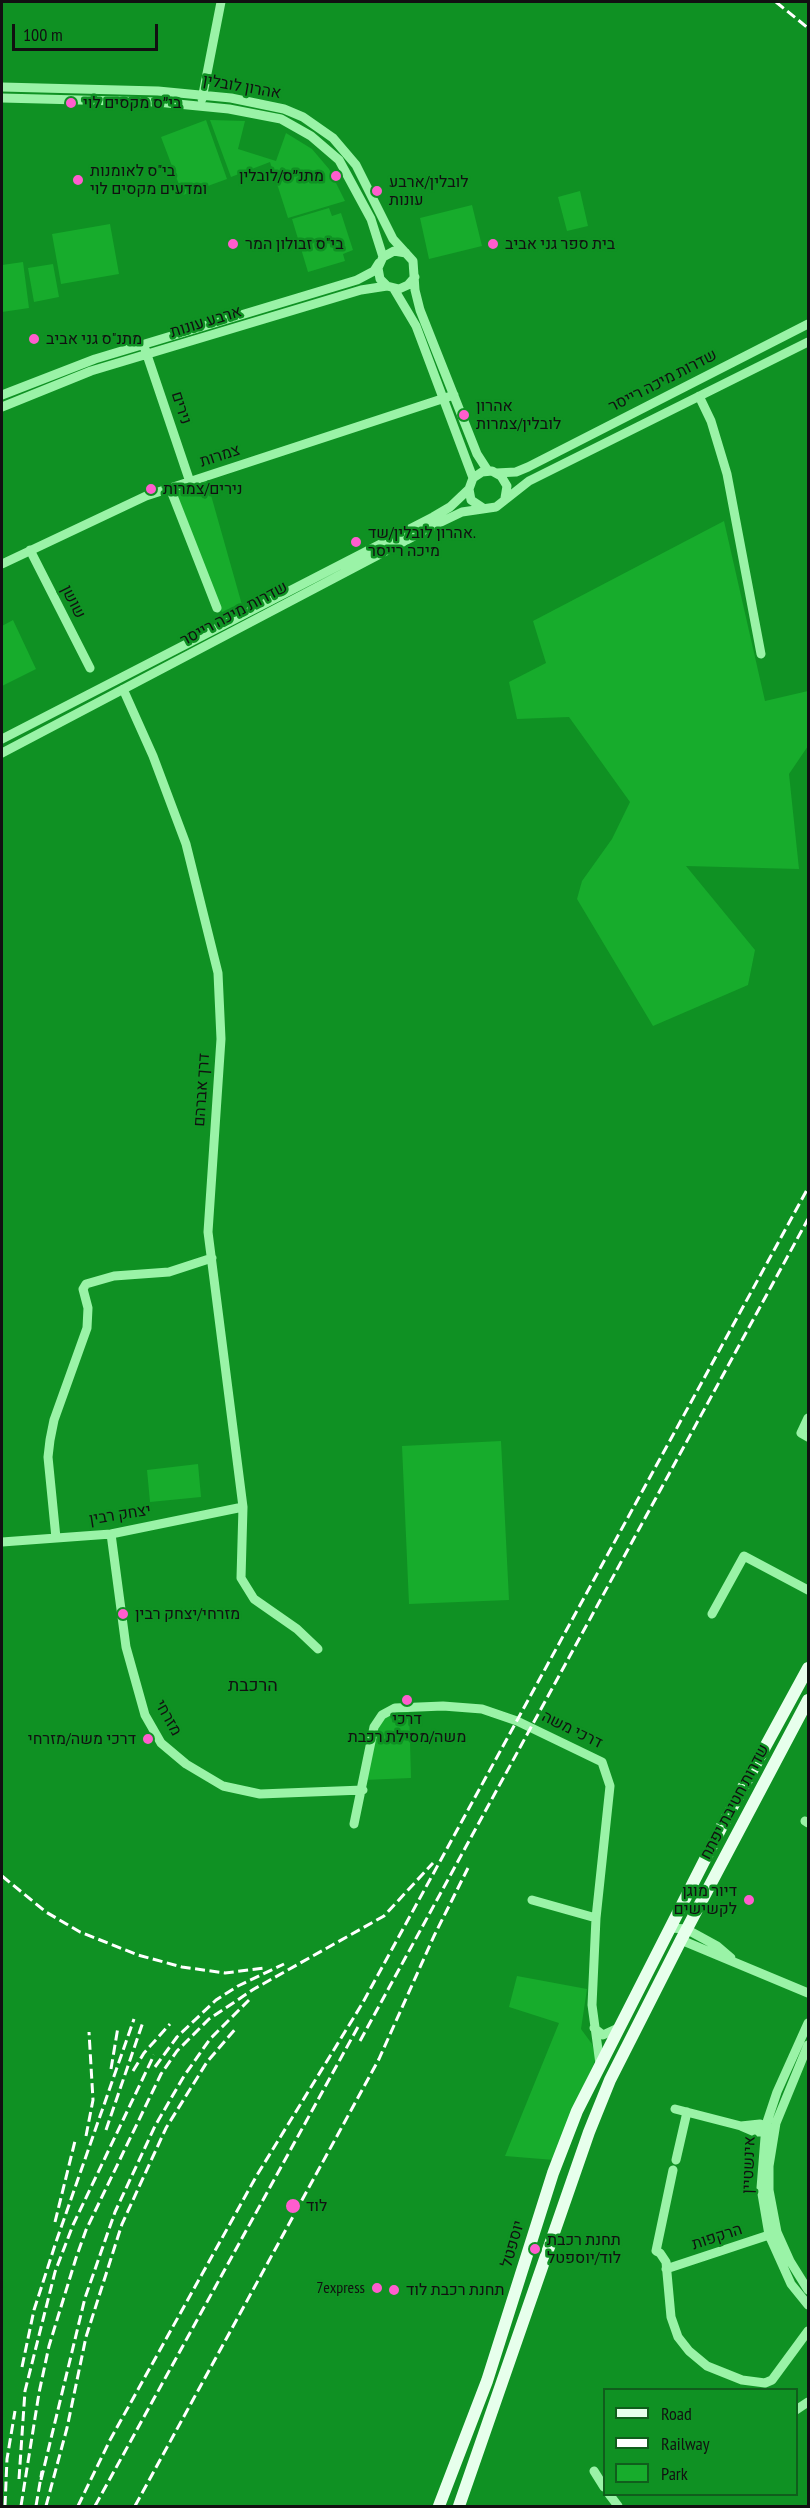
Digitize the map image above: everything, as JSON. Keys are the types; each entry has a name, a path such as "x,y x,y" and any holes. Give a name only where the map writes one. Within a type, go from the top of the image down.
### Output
{"main road":[{"name":"שדרות חטיבת יפתח","path":"618,2028 739,1793 808,1668"},
{"name":"שדרות חטיבת יפתח","path":"459,2506 589,2132 610,2080 684,1934 808,1700"},
{"name":"יוספטל","path":"438,2506 464,2447 487,2381 556,2164 618,2028"}],"street":[{"path":"200,106 221,2"},
{"name":"אהרון לובלין","path":"2,87 202,95 284,109 318,126 333,138 356,165 393,239 406,253"},
{"name":"אהרון לובלין","path":"2,98 200,106 281,119 297,127 339,160 371,219 381,260"},
{"path":"394,251 406,253 415,266 420,310 477,454 492,472 504,481 505,498 496,507 484,509 471,500 469,489 473,478 416,326 390,287 380,279 381,260 394,251"},
{"name":"ארבע עונות","path":"2,394 55,372 357,280 374,271 381,260"},
{"path":"390,287 408,285 415,277"},
{"name":"ארבע עונות","path":"2,407 59,382 361,290 390,287"},
{"name":"שדרות מיכה רייסר","path":"492,472 516,472 528,467 808,324"},
{"path":"806,343 808,355"},
{"name":"שדרות מיכה רייסר","path":"505,498 529,481 806,343"},
{"name":"נירים","path":"144,344 189,482"},
{"name":"צמרות","path":"2,564 146,496 454,395"},
{"path":"699,396 711,421 727,474 761,654"},
{"path":"473,478 492,472"},
{"path":"171,488 217,608"},
{"name":"שדרות מיכה רייסר","path":"2,739 434,517 450,507 469,489"},
{"name":"שדרות מיכה רייסר","path":"2,753 439,523 462,512 484,509"},
{"name":"שושן","path":"30,550 90,668"},
{"name":"דרך אברהם","path":"123,689 153,756 186,844 218,973 221,1039 208,1232 243,1507 239,1565 241,1578 254,1599 283,1618 318,1649"},
{"path":"56,1538 48,1457 54,1420 87,1328 88,1308 83,1289 87,1284 114,1276 169,1272 212,1258"},
{"path":"808,1418 801,1433 808,1437"},
{"name":"יצחק רבין","path":"2,1542 111,1534 243,1507"},
{"name":"מזרחי","path":"111,1534 126,1647 146,1714 161,1743 186,1764 223,1786 260,1794 363,1790"},
{"path":"712,1614 744,1556 808,1590"},
{"name":"דרכי משה","path":"354,1824 363,1790 374,1727 382,1715 395,1708 443,1706 482,1709 517,1721 594,1756 606,1768 610,1786 596,1918 593,2025 600,2064"},
{"path":"532,1900 596,1918"},
{"path":"670,1928 684,1934 712,1954 733,1960 808,1993"},
{"name":"אינשטיין","path":"808,2023 777,2092 768,2130 769,2190 773,2234 791,2284 808,2305"},
{"path":"593,2025 603,2036 618,2028"},
{"name":"אינשטיין","path":"768,2130 808,2045"},
{"path":"675,2109 741,2126 768,2130"},
{"path":"676,2160 687,2112"},
{"path":"673,2170 656,2251 664,2257 668,2303 678,2337 689,2351 707,2366 742,2380 765,2383 772,2380 808,2331"},
{"name":"אינשטיין","path":"773,2234 808,2290"},
{"name":"הרקפות","path":"666,2269 773,2234"},
{"path":"594,2471 603,2485"}],"green space":[{"path":"206,120 227,179 183,195 161,137"},
{"path":"210,120 245,121 238,149 276,161 286,133 312,149 329,169 345,201 288,218 270,162 231,177"},
{"path":"580,191 588,226 567,231 558,197"},
{"path":"472,205 482,246 429,259 420,218"},
{"path":"329,208 332,216 341,213 353,250 343,254 345,261 308,272 292,219"},
{"path":"110,224 119,274 61,284 52,234"},
{"path":"23,262 29,308 2,312 2,265"},
{"path":"53,264 59,297 34,302 28,268"},
{"path":"207,481 242,605 223,615 176,491"},
{"path":"724,521 765,701 808,691 808,746 789,774 799,869 686,866 755,950 748,985 653,1026 577,899 582,881 612,839 630,802 569,717 517,719 509,682 546,663 533,621"},
{"path":"13,620 36,669 2,686 2,626"},
{"path":"501,1441 509,1600 409,1604 402,1446"},
{"path":"198,1464 201,1497 150,1502 147,1470"},
{"path":"409,1707 411,1778 364,1780 378,1720"},
{"path":"517,1976 587,1989 581,2029 592,2044 596,2058 554,2160 505,2156 559,2023 509,2007"}],"railway":[{"path":"776,2 808,28"},
{"path":"78,2506 110,2440 257,2175 362,2004 808,1188"},
{"path":"360,2041 808,1219"},
{"path":"21,2506 49,2346 76,2258 86,2230 161,2074 177,2051 209,2019 254,1989 384,1916 433,1863"},
{"path":"135,2506 379,2059 434,1936 468,1868"},
{"path":"2,1876 46,1912 80,1932 138,1955 182,1967 225,1973 265,1968"},
{"path":"155,2067 177,2037 216,2000 238,1986 284,1964"},
{"path":"41,2480 85,2298 115,2212 155,2126 184,2076 210,2039 249,2000"},
{"path":"22,2367 34,2310 134,2019"},
{"path":"106,2130 143,2022"},
{"path":"133,2071 144,2053 170,2024"},
{"path":"95,2506 359,2025"},
{"path":"111,2069 118,2027"},
{"path":"46,2506 67,2428 86,2337 122,2224 166,2128 207,2062 237,2027"},
{"path":"86,2136 93,2100 89,2032"},
{"path":"19,2479 25,2391 55,2272 73,2225 154,2055"},
{"path":"55,2222 75,2141"},
{"path":"5,2506 7,2459 15,2411"},
{"path":"36,2506 42,2471"}],"place":[{"name":"בי״ס מקסים לוי","path":"71,103"},
{"name":"מתנ״ס/לובלין","path":"336,176"},
{"name":"בי\"ס לאומנות ומדעים מקסים לוי","path":"78,180"},
{"name":"לובלין/ארבע עונות","path":"377,191"},
{"name":"בי\"ס זבולון המר","path":"233,244"},
{"name":"בית ספר גני אביב","path":"493,244"},
{"name":"מתנ\"ס גני אביב","path":"34,339"},
{"name":"אהרון לובלין/צמרות","path":"464,415"},
{"name":"נירים/צמרות","path":"151,489"},
{"name":"אהרון לובלין/שד. מיכה רייסר","path":"356,542"},
{"name":"מזרחי/יצחק רבין","path":"123,1614"},
{"name":"דרכי משה/מסילת רכבת","path":"407,1700"},
{"name":"דרכי משה/מזרחי","path":"148,1739"},
{"name":"דיור מוגן לקשישים","path":"749,1900"},
{"name":"לוד","path":"293,2206"},
{"name":"תחנת רכבת לוד/יוספטל","path":"535,2249"},
{"name":"7express","path":"377,2288"},
{"name":"תחנת רכבת לוד","path":"394,2290"}],"district":[{"name":"הרכבת","path":"253,1686"}]}
